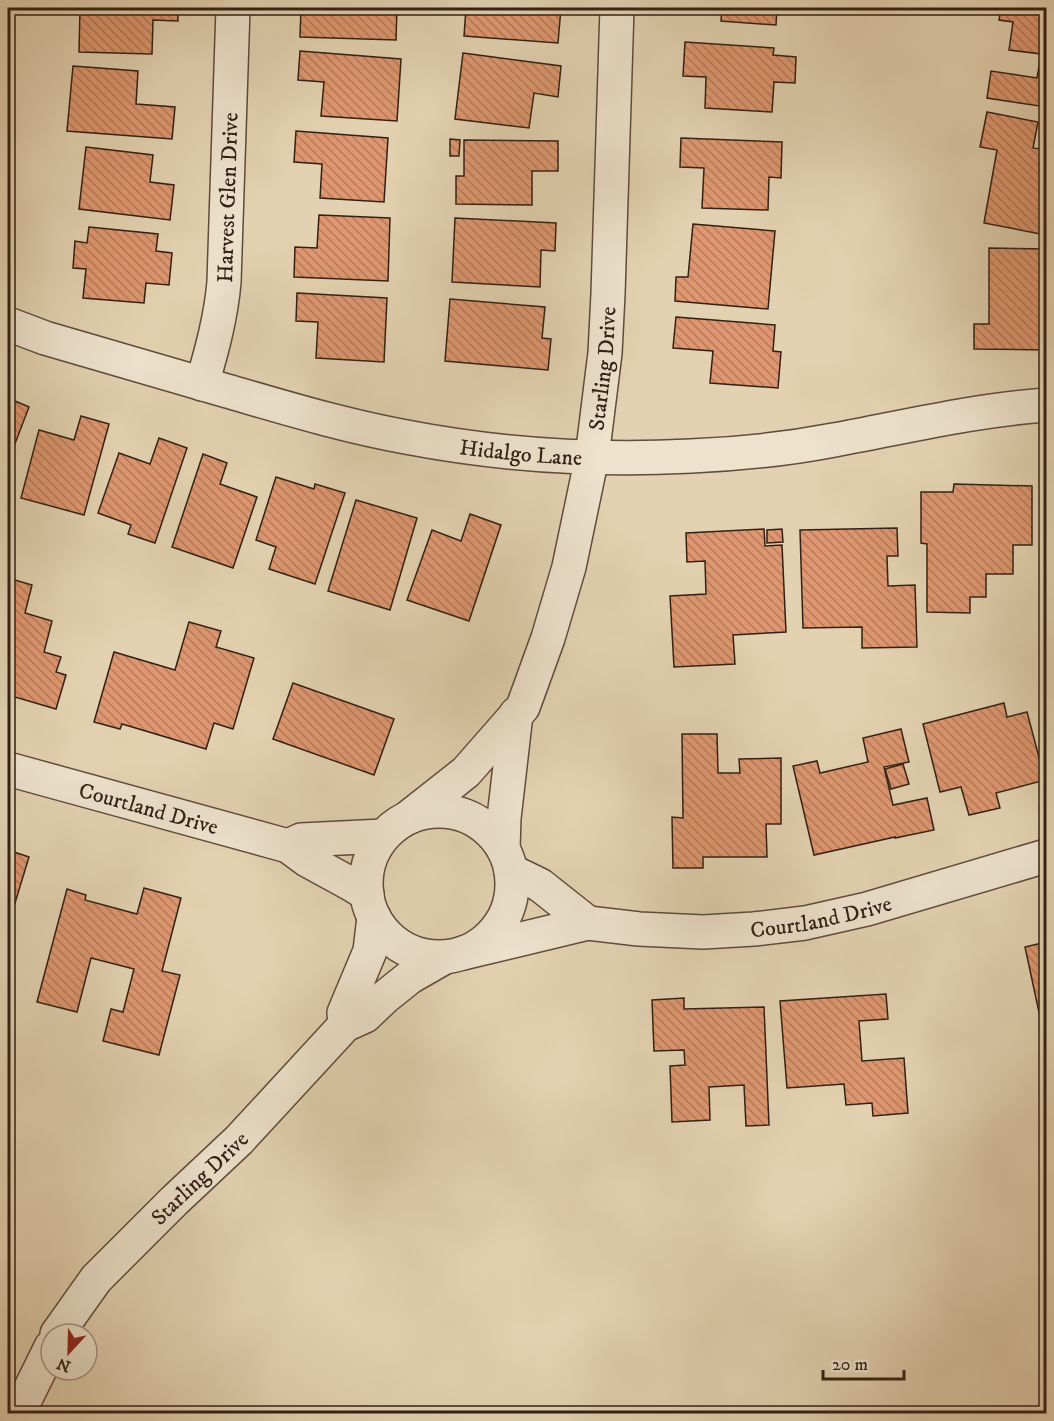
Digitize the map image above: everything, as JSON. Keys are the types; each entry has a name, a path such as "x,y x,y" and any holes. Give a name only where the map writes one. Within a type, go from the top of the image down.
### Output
{"street":[{"name":"Harvest Glen Drive","path":"202,384 218,326 224,282 233,8"},
{"name":"Starling Drive","path":"409,817 466,772 523,707 559,602 578,530 602,388 607,329 617,8"},
{"name":"Hidalgo Lane","path":"8,324 39,337 323,418 405,437 530,454 670,457 754,451 835,440 962,415 1047,405"},
{"name":"Starling Drive","path":"507,860 504,818 516,714"},
{"name":"Courtland Drive","path":"8,769 288,846 307,860 349,883 370,906"},
{"path":"345,1025 344,1013 369,951 370,906 366,874 372,854 383,837 395,825 409,817 430,811 452,812 472,819 490,831 507,860 512,892 507,912 496,930 481,944 454,955 423,955 404,948 387,935 370,906"},
{"name":"Courtland Drive","path":"288,846 301,840 383,837"},
{"name":"Courtland Drive","path":"454,955 588,922 639,929 703,932 805,923 867,909 1047,855"},
{"name":"Courtland Drive","path":"507,860 588,922"},
{"name":"Starling Drive","path":"66,1322 96,1279 239,1140 345,1025 365,1016 410,977 454,955"},
{"path":"18,1413 39,1371"}],"building":[{"path":"80,8 178,8 178,21 153,20 152,54 79,52"},
{"path":"301,8 397,8 396,40 300,37"},
{"path":"466,8 561,8 558,43 464,36"},
{"path":"722,8 777,8 776,25 721,21"},
{"path":"1001,8 1046,8 1046,107 987,98 991,71 1037,78 1041,54 1009,50 1013,22 999,20"},
{"path":"685,42 774,48 773,55 796,57 795,83 774,82 772,112 705,108 706,77 683,76"},
{"path":"300,51 401,59 397,121 321,116 324,82 298,80"},
{"path":"463,53 561,66 558,97 534,93 529,128 455,119"},
{"path":"73,66 138,71 136,104 175,107 172,139 67,131"},
{"path":"987,112 1038,122 1033,148 1046,150 1046,235 984,223 997,150 980,147"},
{"path":"296,131 388,138 384,202 320,198 322,164 294,162"},
{"path":"681,138 782,142 781,178 769,177 768,210 702,208 704,168 680,167"},
{"path":"450,139 460,140 459,156 450,156"},
{"path":"464,140 558,141 558,171 532,171 532,205 456,204 456,176 464,176"},
{"path":"86,147 153,155 150,182 174,185 170,220 79,209"},
{"path":"319,215 390,218 388,281 294,277 295,247 317,248"},
{"path":"455,218 556,223 555,251 541,250 540,287 452,282"},
{"path":"693,224 775,231 768,309 675,301 676,277 688,277"},
{"path":"89,227 158,234 156,251 172,253 169,285 146,283 144,303 83,298 86,269 73,268 75,241 87,243"},
{"path":"989,248 1046,249 1046,350 974,349 974,324 989,324"},
{"path":"297,293 387,298 384,362 316,358 318,322 296,321"},
{"path":"450,299 545,307 542,338 551,339 548,370 445,361"},
{"path":"676,317 775,325 773,351 781,352 778,388 710,383 713,351 673,348"},
{"path":"8,398 29,407 8,462"},
{"path":"81,416 109,424 84,515 21,498 39,430 74,440"},
{"path":"159,438 187,448 155,543 128,534 131,525 98,513 119,453 150,464"},
{"path":"203,454 227,463 220,484 257,497 233,568 172,547"},
{"path":"276,477 314,489 315,484 345,493 315,584 269,569 276,547 256,540"},
{"path":"954,484 1032,486 1032,545 1013,545 1013,574 986,574 986,597 970,597 970,613 927,612 927,544 921,543 921,492 953,492"},
{"path":"356,500 417,518 390,610 328,591"},
{"path":"470,514 501,525 469,621 407,600 432,530 461,541"},
{"path":"897,528 898,556 887,556 888,586 915,585 917,647 862,648 862,627 803,628 800,530"},
{"path":"764,529 765,546 782,545 786,632 733,635 735,664 674,667 670,596 706,594 705,561 687,562 686,533"},
{"path":"782,529 783,542 767,543 767,530"},
{"path":"8,578 32,585 25,613 52,621 44,652 61,657 56,672 66,675 56,709 8,695"},
{"path":"189,622 221,631 216,647 254,658 233,729 214,723 206,749 122,724 120,729 94,722 114,652 175,670"},
{"path":"293,683 394,719 374,775 273,739"},
{"path":"1004,703 1007,717 1027,712 1045,780 996,793 1000,808 969,815 961,787 940,792 923,724"},
{"path":"901,729 909,762 884,767 893,805 927,798 934,830 814,855 793,766 817,761 820,773 868,762 863,738"},
{"path":"682,734 717,734 718,773 740,773 739,759 781,758 781,824 766,824 767,857 703,857 703,868 673,868 672,817 683,818"},
{"path":"903,764 909,784 891,789 885,769"},
{"path":"8,850 29,857 8,926"},
{"path":"144,888 181,898 162,971 180,975 159,1055 103,1041 111,1009 123,1012 134,969 91,958 77,1012 37,1002 67,889 86,895 85,900 137,914"},
{"path":"1046,942 1046,1045 1025,947"},
{"path":"886,994 888,1019 859,1021 862,1061 904,1058 908,1113 873,1116 872,1103 846,1105 844,1084 787,1088 780,1001"},
{"path":"684,998 684,1009 764,1007 769,1125 746,1126 744,1085 709,1087 710,1120 672,1122 670,1066 685,1065 684,1050 654,1051 652,1000"}]}
